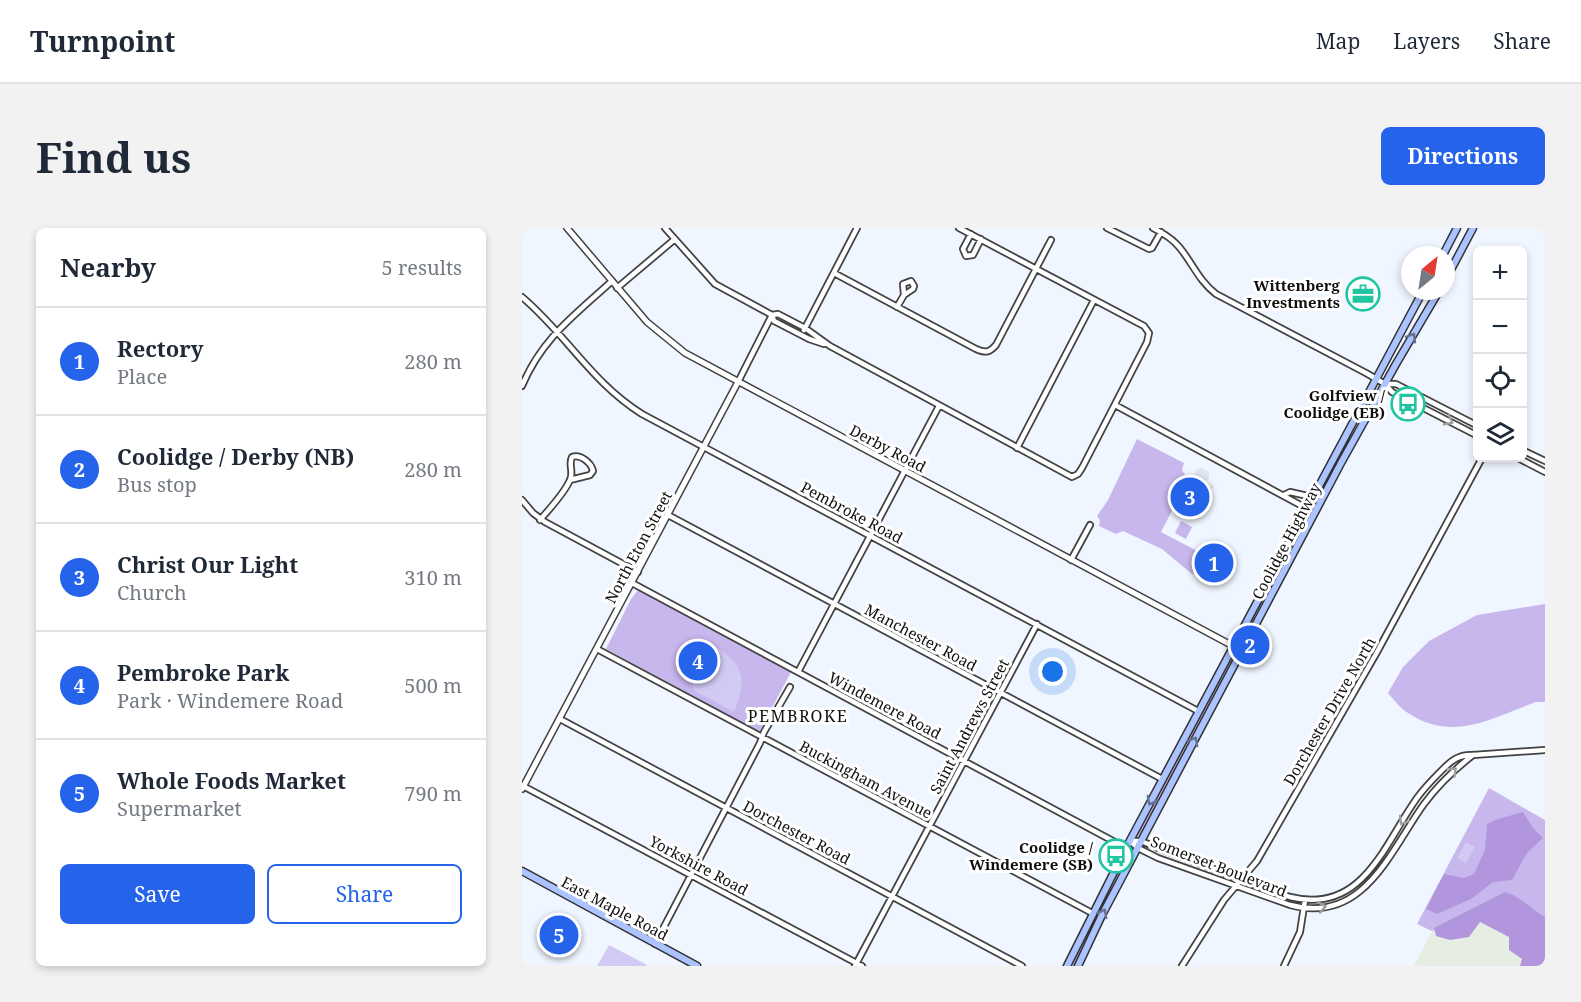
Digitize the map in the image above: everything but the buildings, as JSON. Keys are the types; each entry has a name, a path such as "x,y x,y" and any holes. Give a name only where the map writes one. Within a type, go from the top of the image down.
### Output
{"main road":[{"path":"1448,246 1457,228"},
{"path":"1455,262 1473,228"},
{"name":"Coolidge Highway","path":"1067,966 1162,779 1418,300"},
{"name":"Coolidge Highway","path":"1078,966 1137,848 1341,463 1433,301"},
{"path":"1335,454 1342,458 1341,463"},
{"path":"1254,607 1255,611 1261,614"},
{"name":"East Maple Road","path":"522,871 697,966"}],"street":[{"name":"Derby Road","path":"567,228 647,322 669,342 696,359 1233,646"},
{"path":"665,228 715,284 772,315 778,314 805,328 830,346 1072,477 1082,468 1115,405 1147,342 1148,331 1144,326 959,228"},
{"path":"801,335 857,228"},
{"path":"1107,228 1149,249 1152,248 1161,232"},
{"path":"1153,228 1179,246 1200,279 1216,294 1375,378 1392,392 1473,433"},
{"path":"970,234 963,249 966,256 973,255 981,240"},
{"path":"617,288 675,239"},
{"path":"834,273 976,349 984,352 991,351 1051,240"},
{"path":"522,386 537,355 556,331 612,281"},
{"path":"897,307 904,295"},
{"name":"Pembroke Road","path":"522,297 556,331 593,374 622,401 642,414 1198,711"},
{"path":"1017,448 1094,300"},
{"path":"772,315 774,321 830,346"},
{"name":"North Eton Street","path":"523,787 772,315"},
{"path":"1385,384 1396,384 1473,423"},
{"path":"1115,405 1306,508"},
{"path":"798,672 939,406"},
{"path":"1527,452 1545,461"},
{"path":"540,519 570,480 572,457 580,457 592,466 593,471 590,475 570,480"},
{"name":"Dorchester Drive North","path":"1182,966 1221,905 1257,861 1339,720 1480,462"},
{"path":"1526,462 1545,472"},
{"path":"1284,495 1290,492 1312,497"},
{"path":"522,500 540,519 638,572"},
{"name":"Manchester Road","path":"668,515 1162,779"},
{"path":"1071,560 1090,525"},
{"name":"Windemere Road","path":"632,583 1126,848"},
{"name":"Saint Andrews Street","path":"858,965 1036,624"},
{"name":"Buckingham Avenue","path":"597,649 1092,913"},
{"path":"655,944 790,687"},
{"name":"Dorchester Road","path":"560,719 1022,966"},
{"name":"Somerset Boulevard","path":"1130,841 1141,841 1290,897 1321,900 1338,894 1368,874 1417,798 1432,780 1458,757 1464,754 1545,750"},
{"name":"Somerset Boulevard","path":"1130,841 1137,848 1158,858 1290,905 1304,908 1326,908 1356,894 1369,884 1383,869 1432,794 1451,773 1473,755"},
{"name":"Yorkshire Road","path":"523,787 691,874 858,965"},
{"path":"1284,966 1300,932 1305,900"}],"shaded area":[{"path":"1137,439 1184,463 1182,470 1185,475 1174,496 1178,499 1161,532 1203,554 1193,575 1162,549 1123,531 1116,534 1099,526 1100,520 1097,516 1108,500"},
{"path":"1336,459 1312,512 1259,609 1279,564"},
{"path":"1202,468 1209,472 1206,482 1214,486 1211,491 1201,486 1204,480 1194,474 1197,469"},
{"path":"1181,521 1192,527 1186,539 1175,533"},
{"path":"638,590 791,672 759,732 606,649 631,599"},
{"path":"1545,604 1545,702 1536,702 1488,720 1457,727 1425,722 1400,707 1388,693 1403,667 1429,641 1477,615"},
{"path":"1252,616 1256,618 1141,835 1138,836 1137,833"},
{"path":"714,646 732,659 740,674 741,691 734,712 695,691 692,685"},
{"path":"1489,788 1545,820 1545,919 1506,897 1432,931 1417,924"},
{"path":"1523,812 1533,828 1543,838 1527,853 1512,880 1493,882 1471,899 1437,914 1426,909 1444,874 1464,878 1474,874 1485,850 1487,824"},
{"path":"1466,842 1475,847 1466,863 1457,858"},
{"path":"1132,847 1133,851 1075,966 1070,966 1129,848"},
{"path":"1505,892 1545,917 1545,966 1520,966 1522,959 1509,950 1509,937 1480,922 1469,937 1450,940 1436,936 1434,928"},
{"path":"1506,897 1545,966 1414,966 1432,931"},
{"path":"609,945 647,965 597,966"}],"place":[{"name":"Wittenberg Investments","path":"1363,294"},
{"name":"Golfview / Coolidge (EB)","path":"1408,404"},
{"name":"Christ Our Light","path":"1190,497"},
{"name":"Rectory","path":"1214,563"},
{"name":"Coolidge / Derby (NB)","path":"1250,645"},
{"name":"Pembroke Park","path":"698,661"},
{"name":"Coolidge / Windemere (SB)","path":"1116,856"},
{"name":"Whole Foods Market","path":"559,935"}],"district":[{"name":"PEMBROKE","path":"798,716"}]}
